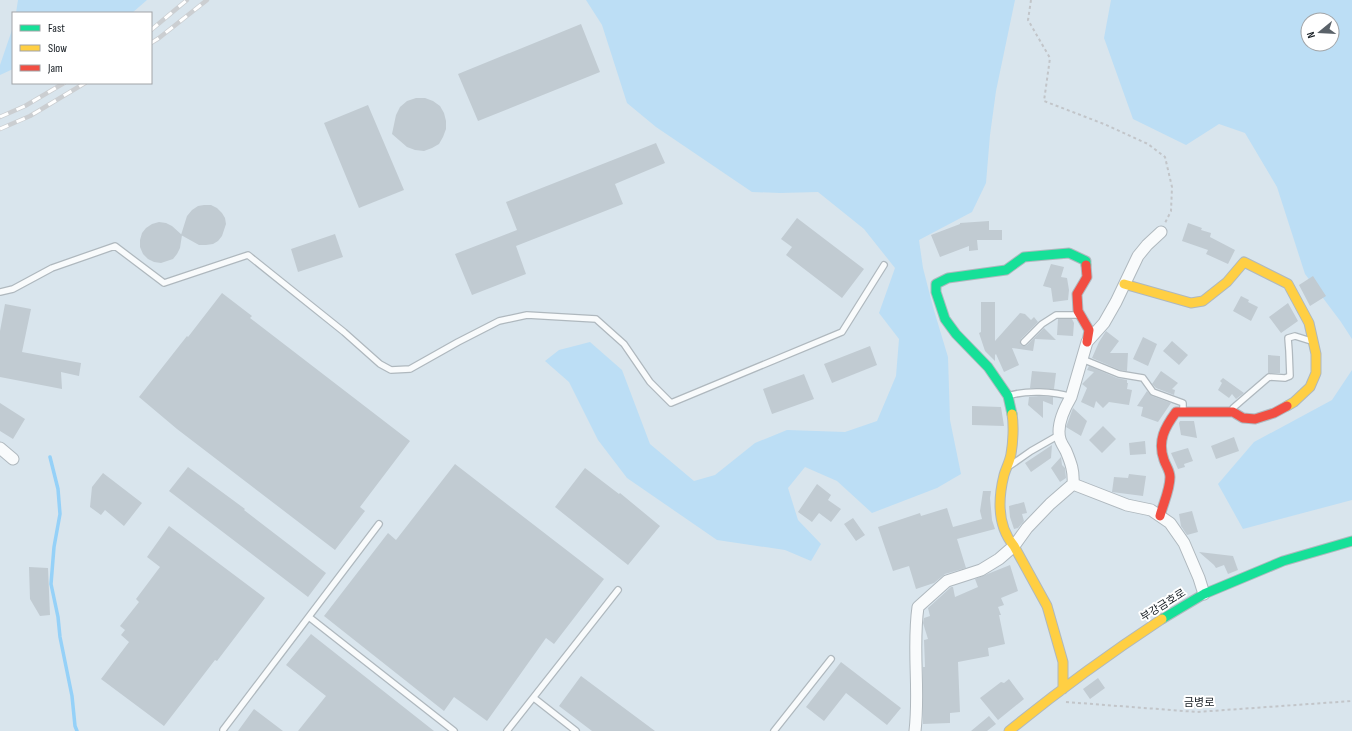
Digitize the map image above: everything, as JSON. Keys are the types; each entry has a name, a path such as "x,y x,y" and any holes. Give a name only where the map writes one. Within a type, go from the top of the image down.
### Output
{"street":[{"path":"1087,342 1104,323 1138,256 1162,232"},
{"path":"915,731 917,711 916,618 918,607 947,582 981,570 999,559 1014,546 1027,528 1050,504 1073,484 1074,472 1066,450 1060,440 1060,423 1071,397 1089,330 1078,311 1076,294 1087,277 1086,261 1069,253 1024,258 1006,270 948,278 936,284 936,292 945,319 956,334 988,367 1008,396 1013,421 1011,454 999,498 1001,519 1008,539 1014,546 1047,606 1063,662 1063,689"},
{"path":"1124,284 1191,303 1203,301 1227,282 1244,262 1288,284 1309,323 1316,354 1316,373 1310,386 1294,402 1274,412 1255,419 1243,418 1233,412 1176,412 1164,426 1160,444 1161,454 1170,476 1160,516"},
{"path":"0,448 13,458"},
{"path":"1073,484 1127,505 1151,510 1170,523 1184,543 1204,594"},
{"name":"부강금호로","path":"1009,731 1047,700 1121,646 1204,594 1283,561 1352,541"}],"lane":[{"path":"0,292 13,289 52,268 115,246 164,283 248,255 344,332 380,364 391,370 410,369 499,321 527,315 596,319 624,344 650,382 671,403 842,332 884,265"},
{"path":"1024,342 1042,324 1056,315 1080,315"},
{"path":"1233,412 1233,408 1269,377 1284,378 1290,376 1290,351 1288,338 1295,336 1313,341"},
{"path":"1082,359 1119,374 1143,378 1153,392 1184,403 1183,412"},
{"path":"1008,396 1019,392 1063,395 1071,397"},
{"path":"1006,469 1031,451 1060,435"},
{"path":"223,731 222,730 379,524"},
{"path":"507,731 618,590"},
{"path":"309,617 454,731"},
{"path":"774,731 831,659"},
{"path":"534,698 576,731"}],"path":[{"path":"1031,0 1028,20 1050,58 1044,101 1104,124 1148,144 1164,157 1172,187 1170,210 1162,232"},
{"name":"금병로","path":"1047,700 1197,712 1352,701"}],"shaded area":[{"path":"18,0 147,0 133,12 16,12"},
{"path":"586,0 1015,0 996,91 990,135 986,183 972,212 919,240 923,268 948,357 950,420 961,474 937,488 872,513 837,481 805,467 788,488 798,520 821,544 811,561 785,550 717,540 627,478 598,440 569,382 545,361 559,350 590,342 622,370 650,444 694,481 715,475 755,443 787,430 845,432 877,421 896,376 899,339 879,313 895,268 864,229 818,192 752,192 656,127 627,103 602,25"},
{"path":"1111,0 1352,0 1352,339 1305,274 1277,187 1245,133 1219,124 1186,145 1133,119 1104,38"},
{"path":"12,30 12,69 0,75 0,65"},
{"path":"1352,370 1352,500 1243,529 1218,484 1254,442 1332,400"}],"building":[{"path":"581,24 600,72 478,121 458,74"},
{"path":"416,98 425,98 440,106 446,121 446,129 439,144 424,151 407,147 392,134 396,115 400,107 407,101"},
{"path":"368,105 404,190 359,208 324,123"},
{"path":"656,143 665,163 615,184 623,204 516,246 526,274 472,295 455,254 517,230 506,202"},
{"path":"211,205 217,208 225,218 226,224 222,236 218,241 213,244 199,245 181,235 187,216 198,206"},
{"path":"797,218 864,269 842,298 786,255 792,247 781,239"},
{"path":"989,221 989,230 1002,230 1002,240 977,240 978,250 969,251 969,246 940,257 931,235 960,223"},
{"path":"159,222 172,226 182,235 180,248 177,254 173,259 161,263 148,259 143,254 140,247 142,233 152,224"},
{"path":"1188,223 1202,228 1201,230 1211,233 1210,237 1235,250 1228,264 1206,254 1208,250 1182,241"},
{"path":"335,234 343,257 298,272 291,249"},
{"path":"1051,264 1064,267 1061,277 1067,278 1069,290 1068,300 1053,302 1051,288 1043,286"},
{"path":"1313,276 1326,296 1310,306 1299,285"},
{"path":"222,293 252,316 250,318 410,441 360,507 365,511 335,550 177,429 139,397"},
{"path":"1241,296 1249,300 1248,302 1258,307 1251,321 1233,311"},
{"path":"981,302 995,302 995,341 1020,313 1025,314 1031,320 1034,317 1038,322 1021,339 1021,345 1027,345 1044,328 1056,340 1035,339 1033,351 1012,348 1019,365 1004,372 996,354 995,361 985,351 979,333 981,332"},
{"path":"1288,303 1298,321 1281,333 1269,317"},
{"path":"5,304 31,309 22,352 81,363 79,376 61,372 62,389 0,377 0,331"},
{"path":"1058,319 1072,319 1074,323 1073,336 1057,335"},
{"path":"1106,331 1119,341 1110,353 1128,353 1127,371 1120,370 1092,358"},
{"path":"1143,337 1157,344 1148,366 1133,359"},
{"path":"1172,341 1188,355 1179,365 1163,351"},
{"path":"870,346 877,365 832,383 824,364"},
{"path":"1268,355 1280,356 1280,373 1268,373"},
{"path":"1089,366 1117,378 1127,380 1127,389 1132,390 1129,405 1109,402 1103,408 1096,401 1094,408 1081,402 1087,388 1082,384 1094,372 1087,370"},
{"path":"1032,371 1056,373 1054,389 1030,388"},
{"path":"1161,371 1178,383 1172,389 1175,390 1174,395 1156,388 1152,384"},
{"path":"804,374 814,399 772,414 763,389"},
{"path":"1223,378 1244,393 1236,399 1232,394 1229,398 1218,390 1222,383 1220,381"},
{"path":"1147,391 1152,396 1171,403 1158,422 1141,416 1143,407 1137,406"},
{"path":"1029,397 1053,397 1053,405 1043,401 1043,418 1028,405"},
{"path":"0,403 25,419 13,439 0,431"},
{"path":"972,406 1001,407 1004,426 972,425"},
{"path":"1073,408 1087,421 1081,436 1066,427"},
{"path":"1180,421 1194,421 1197,438 1181,435"},
{"path":"1103,426 1116,439 1102,453 1089,440"},
{"path":"1234,437 1239,451 1216,459 1211,446"},
{"path":"1145,441 1146,454 1130,455 1129,443"},
{"path":"1052,445 1051,458 1031,472 1025,463"},
{"path":"1188,448 1193,461 1184,464 1185,467 1178,469 1171,453"},
{"path":"1061,457 1062,465 1065,468 1066,478 1060,482 1051,468"},
{"path":"455,464 604,579 554,644 546,638 487,721 454,697 444,711 324,616 388,533 396,540"},
{"path":"188,467 245,509 244,510 326,573 308,597 169,491"},
{"path":"585,468 619,494 620,493 660,526 628,565 555,507"},
{"path":"103,473 142,503 124,526 105,510 101,515 90,507 92,487"},
{"path":"1129,474 1146,476 1143,496 1112,492 1114,477 1128,478"},
{"path":"817,484 831,495 828,500 841,509 831,522 819,513 812,522 798,512"},
{"path":"983,491 991,491 990,498 992,520 995,529 957,539 966,568 945,574 934,583 916,589 909,566 893,571 878,527 920,513 921,516 947,508 953,527 982,519 980,511"},
{"path":"1024,502 1027,513 1022,514 1024,521 1018,528 1014,529 1010,517 1009,506"},
{"path":"1192,511 1198,532 1187,535 1181,526 1179,514"},
{"path":"853,518 865,535 856,541 844,524"},
{"path":"169,526 265,598 217,661 215,660 164,726 101,679 129,642 121,635 125,630 120,626 139,602 136,599 160,567 147,557"},
{"path":"1199,552 1233,556 1238,570 1228,574 1224,565 1216,568"},
{"path":"1010,565 1018,591 1001,598 1004,605 998,607 1001,615 999,615 1005,644 988,648 989,656 958,662 960,712 950,713 950,723 923,724 923,667 925,667 924,640 928,639 923,623 924,618 930,616 928,608 951,587 953,587 955,597 978,587 975,579"},
{"path":"29,567 48,568 50,615 40,616 30,599"},
{"path":"311,634 434,731 298,731 326,696 286,665"},
{"path":"841,662 901,708 887,725 846,693 824,721 806,707"},
{"path":"581,676 655,731 592,731 559,706"},
{"path":"1098,678 1105,688 1090,699 1083,689"},
{"path":"1009,679 1024,699 998,720 980,698 1001,682 1004,683"},
{"path":"254,709 283,731 238,731"},
{"path":"989,716 996,724 987,731 971,731"}],"waterway":[{"path":"50,457 58,489 60,514 54,547 51,584 77,731"}],"railway":[{"path":"152,29 187,0"},
{"path":"152,42 207,0"},
{"path":"0,117 25,106 62,84"},
{"path":"0,129 30,116 83,84"}],"traffic: fast":[{"path":"1012,414 1008,396 988,367 956,334 945,319 936,292 936,284 948,278 1006,270 1024,257 1069,253 1086,261 1086,265"},
{"path":"1162,619 1204,594 1283,561 1352,541"}],"traffic: slow":[{"path":"1124,284 1191,303 1203,301 1227,282 1244,262 1288,284 1309,323 1316,354 1316,373 1310,387 1294,402 1287,406"},
{"path":"1012,414 1012,450 1002,484 1000,512 1004,530 1047,606 1063,662 1063,689"},
{"path":"1009,731 1084,673 1162,619"}],"traffic: jam":[{"path":"1086,265 1087,277 1077,294 1078,311 1089,330 1087,342"},
{"path":"1160,516 1170,482 1169,473 1162,453 1162,440 1168,423 1176,412 1233,412 1243,418 1255,419 1274,413 1287,406"}]}
